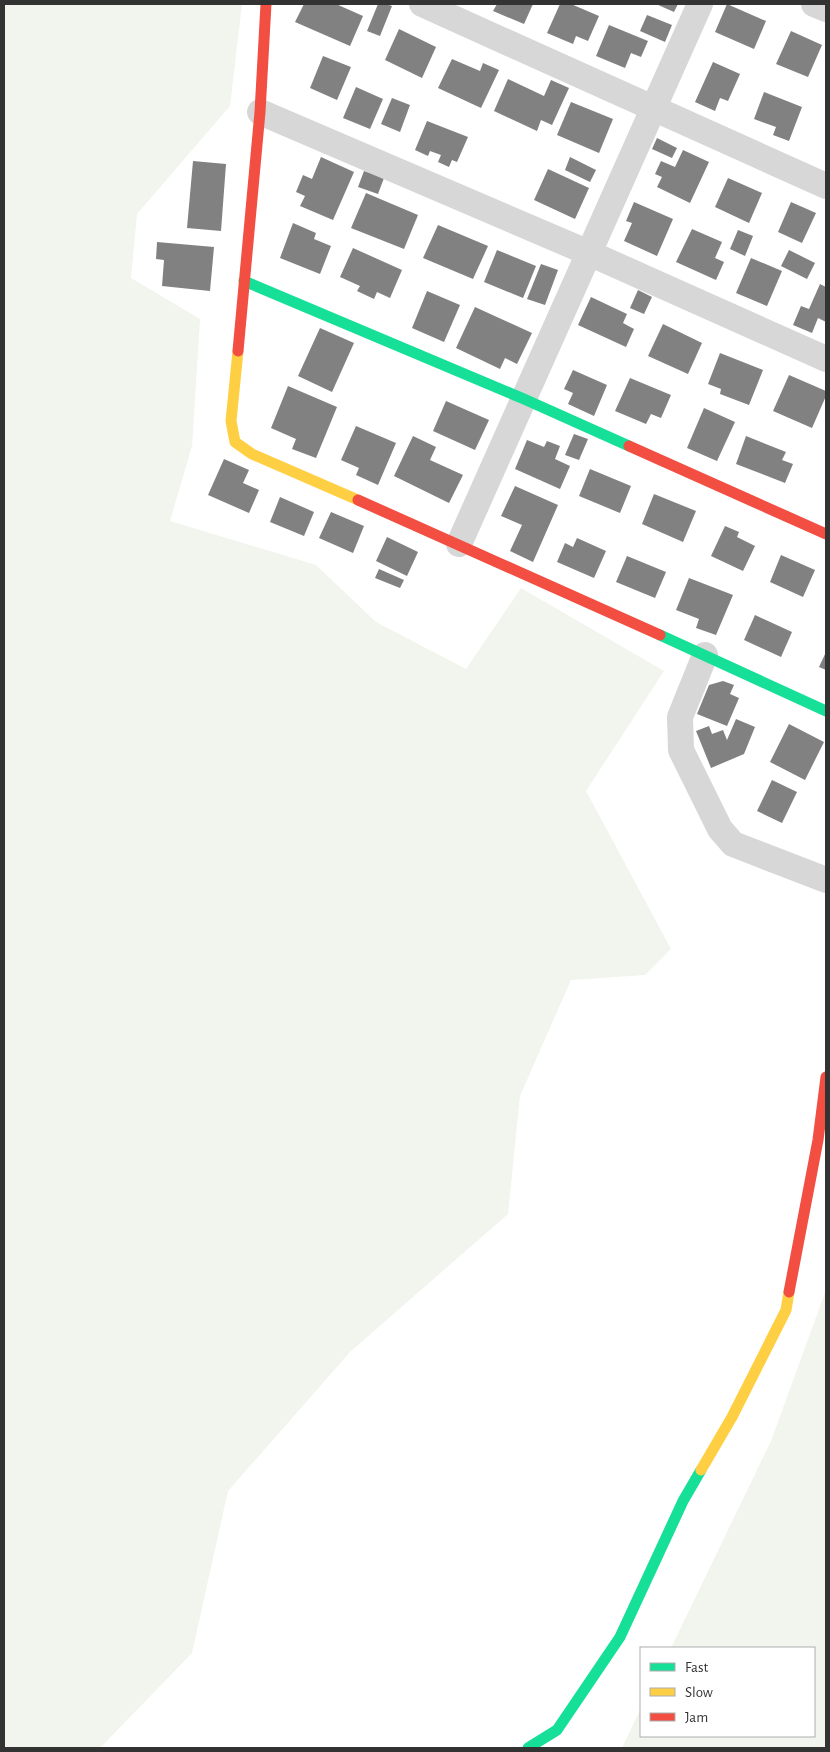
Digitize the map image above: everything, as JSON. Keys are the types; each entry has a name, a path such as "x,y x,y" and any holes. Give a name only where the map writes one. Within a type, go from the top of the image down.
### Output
{"street":[{"path":"266,4 260,112 231,421 235,442 252,454 705,654 826,711"},
{"path":"422,4 826,186"},
{"path":"459,544 700,4"},
{"path":"814,4 826,9"},
{"path":"260,112 589,253 826,359"},
{"path":"244,281 524,399 826,534"},
{"path":"705,654 680,717 681,750 720,829 733,844 826,880"},
{"path":"528,1748 556,1730 620,1637 683,1500 732,1417 786,1310 818,1140 826,1077"}],"shaded area":[{"path":"4,4 242,4 230,106 137,214 131,278 200,319 192,446 170,521 316,565 376,622 466,669 521,588 664,671 586,791 671,949 645,975 571,980 520,1096 508,1214 350,1352 228,1491 192,1653 100,1748 4,1748"},
{"path":"826,1290 826,1748 622,1748 640,1710 640,1737 815,1737 815,1647 671,1647 771,1441"}],"building":[{"path":"304,4 336,4 363,16 350,46 295,22"},
{"path":"378,4 392,6 380,36 367,31"},
{"path":"497,4 533,4 524,24 493,11"},
{"path":"560,4 571,4 599,16 588,41 576,36 573,44 547,33"},
{"path":"656,4 678,4 674,12"},
{"path":"727,4 766,21 754,49 715,32"},
{"path":"647,15 672,25 665,42 640,31"},
{"path":"609,25 648,41 641,57 631,53 625,68 596,56"},
{"path":"399,29 436,47 422,78 385,60"},
{"path":"791,31 822,45 808,77 776,64"},
{"path":"323,56 351,67 337,100 310,88"},
{"path":"452,59 480,71 483,63 499,70 481,108 438,88"},
{"path":"713,62 740,74 728,101 720,98 715,111 695,102"},
{"path":"508,79 544,96 551,80 569,88 552,125 541,120 537,131 494,111"},
{"path":"356,87 383,99 370,129 343,118"},
{"path":"764,92 802,107 789,141 773,135 776,127 754,119"},
{"path":"392,98 410,105 400,132 381,124"},
{"path":"571,102 613,119 599,153 557,135"},
{"path":"427,121 468,137 457,162 452,160 449,167 438,162 441,155 430,151 428,156 415,150"},
{"path":"657,138 677,148 672,158 652,149"},
{"path":"683,150 709,162 690,203 657,187 662,177 655,174 661,161 675,167"},
{"path":"321,157 354,172 333,220 300,206 305,196 296,192 303,175 312,179"},
{"path":"570,157 596,170 590,182 565,170"},
{"path":"193,161 226,164 221,231 187,228"},
{"path":"548,169 589,188 575,219 534,200"},
{"path":"364,171 384,178 378,194 358,187"},
{"path":"728,178 762,193 749,223 715,207"},
{"path":"366,193 418,215 404,249 351,228"},
{"path":"634,202 673,219 657,256 624,241 632,223 626,221"},
{"path":"791,202 816,213 802,243 778,232"},
{"path":"293,223 316,233 314,239 331,246 320,274 280,258"},
{"path":"438,225 488,246 473,279 423,258"},
{"path":"692,229 722,242 715,258 724,262 716,280 676,262"},
{"path":"738,230 753,236 745,256 730,249"},
{"path":"157,242 214,247 210,291 162,286 164,260 156,259"},
{"path":"353,248 402,270 390,298 377,292 374,299 357,291 360,286 340,277"},
{"path":"497,250 536,266 523,298 484,282"},
{"path":"789,250 815,263 807,279 781,266"},
{"path":"751,258 782,271 767,306 736,293"},
{"path":"541,264 558,270 545,305 527,299"},
{"path":"820,284 826,287 826,322 818,318 812,333 793,325 801,306 809,309"},
{"path":"638,290 652,297 644,314 630,308"},
{"path":"427,291 460,305 444,342 412,328"},
{"path":"591,297 627,314 623,323 634,329 626,347 578,325"},
{"path":"475,307 532,333 517,364 505,358 500,369 456,348"},
{"path":"663,324 702,343 688,374 648,356"},
{"path":"320,328 354,343 332,392 298,376"},
{"path":"720,353 763,370 749,405 720,394 721,389 708,384"},
{"path":"573,370 607,385 594,416 568,404 573,393 564,389"},
{"path":"789,375 826,391 826,396 812,428 773,411"},
{"path":"630,378 671,395 661,418 651,414 646,424 615,411"},
{"path":"288,386 337,407 316,458 292,449 296,439 271,428"},
{"path":"446,401 489,420 475,450 433,431"},
{"path":"704,408 735,422 717,461 687,448"},
{"path":"356,426 396,443 378,485 356,475 359,468 341,460"},
{"path":"574,434 588,439 579,460 565,455"},
{"path":"413,436 436,447 430,460 463,475 449,503 394,476"},
{"path":"746,436 786,452 782,460 793,464 785,483 736,464"},
{"path":"527,440 544,447 547,441 560,446 555,459 570,466 560,489 515,469"},
{"path":"224,459 249,470 243,483 259,490 249,513 208,495"},
{"path":"590,469 631,486 620,513 579,496"},
{"path":"515,486 558,505 533,562 510,551 522,525 501,516"},
{"path":"654,494 696,511 683,542 642,524"},
{"path":"280,497 314,512 304,536 270,522"},
{"path":"331,512 364,526 353,553 319,538"},
{"path":"725,526 739,532 737,537 755,546 743,571 711,556"},
{"path":"387,537 418,552 407,576 376,561"},
{"path":"577,538 606,551 594,578 557,562 565,543 573,547"},
{"path":"781,555 815,570 803,597 770,582"},
{"path":"627,556 666,572 655,598 616,582"},
{"path":"379,569 404,580 400,588 375,578"},
{"path":"689,578 733,595 716,635 696,628 699,619 676,610"},
{"path":"755,615 792,632 781,657 744,640"},
{"path":"826,652 826,670 819,667"},
{"path":"723,681 734,685 730,694 739,698 727,726 697,714 709,685"},
{"path":"736,719 755,727 744,754 711,768 696,731 709,726 712,734 723,730 727,740"},
{"path":"789,724 824,742 805,780 770,762"},
{"path":"772,780 797,792 782,823 757,811"}],"traffic: fast":[{"path":"244,281 524,399 629,446"},
{"path":"660,635 826,711"},
{"path":"528,1748 557,1730 620,1637 683,1501 701,1470"}],"traffic: slow":[{"path":"238,351 231,421 235,442 252,454 358,500"},
{"path":"701,1470 732,1417 786,1310 789,1292"}],"traffic: jam":[{"path":"238,351 260,112 266,4"},
{"path":"629,446 826,534"},
{"path":"358,500 660,635"},
{"path":"789,1292 818,1140 826,1077"}]}
